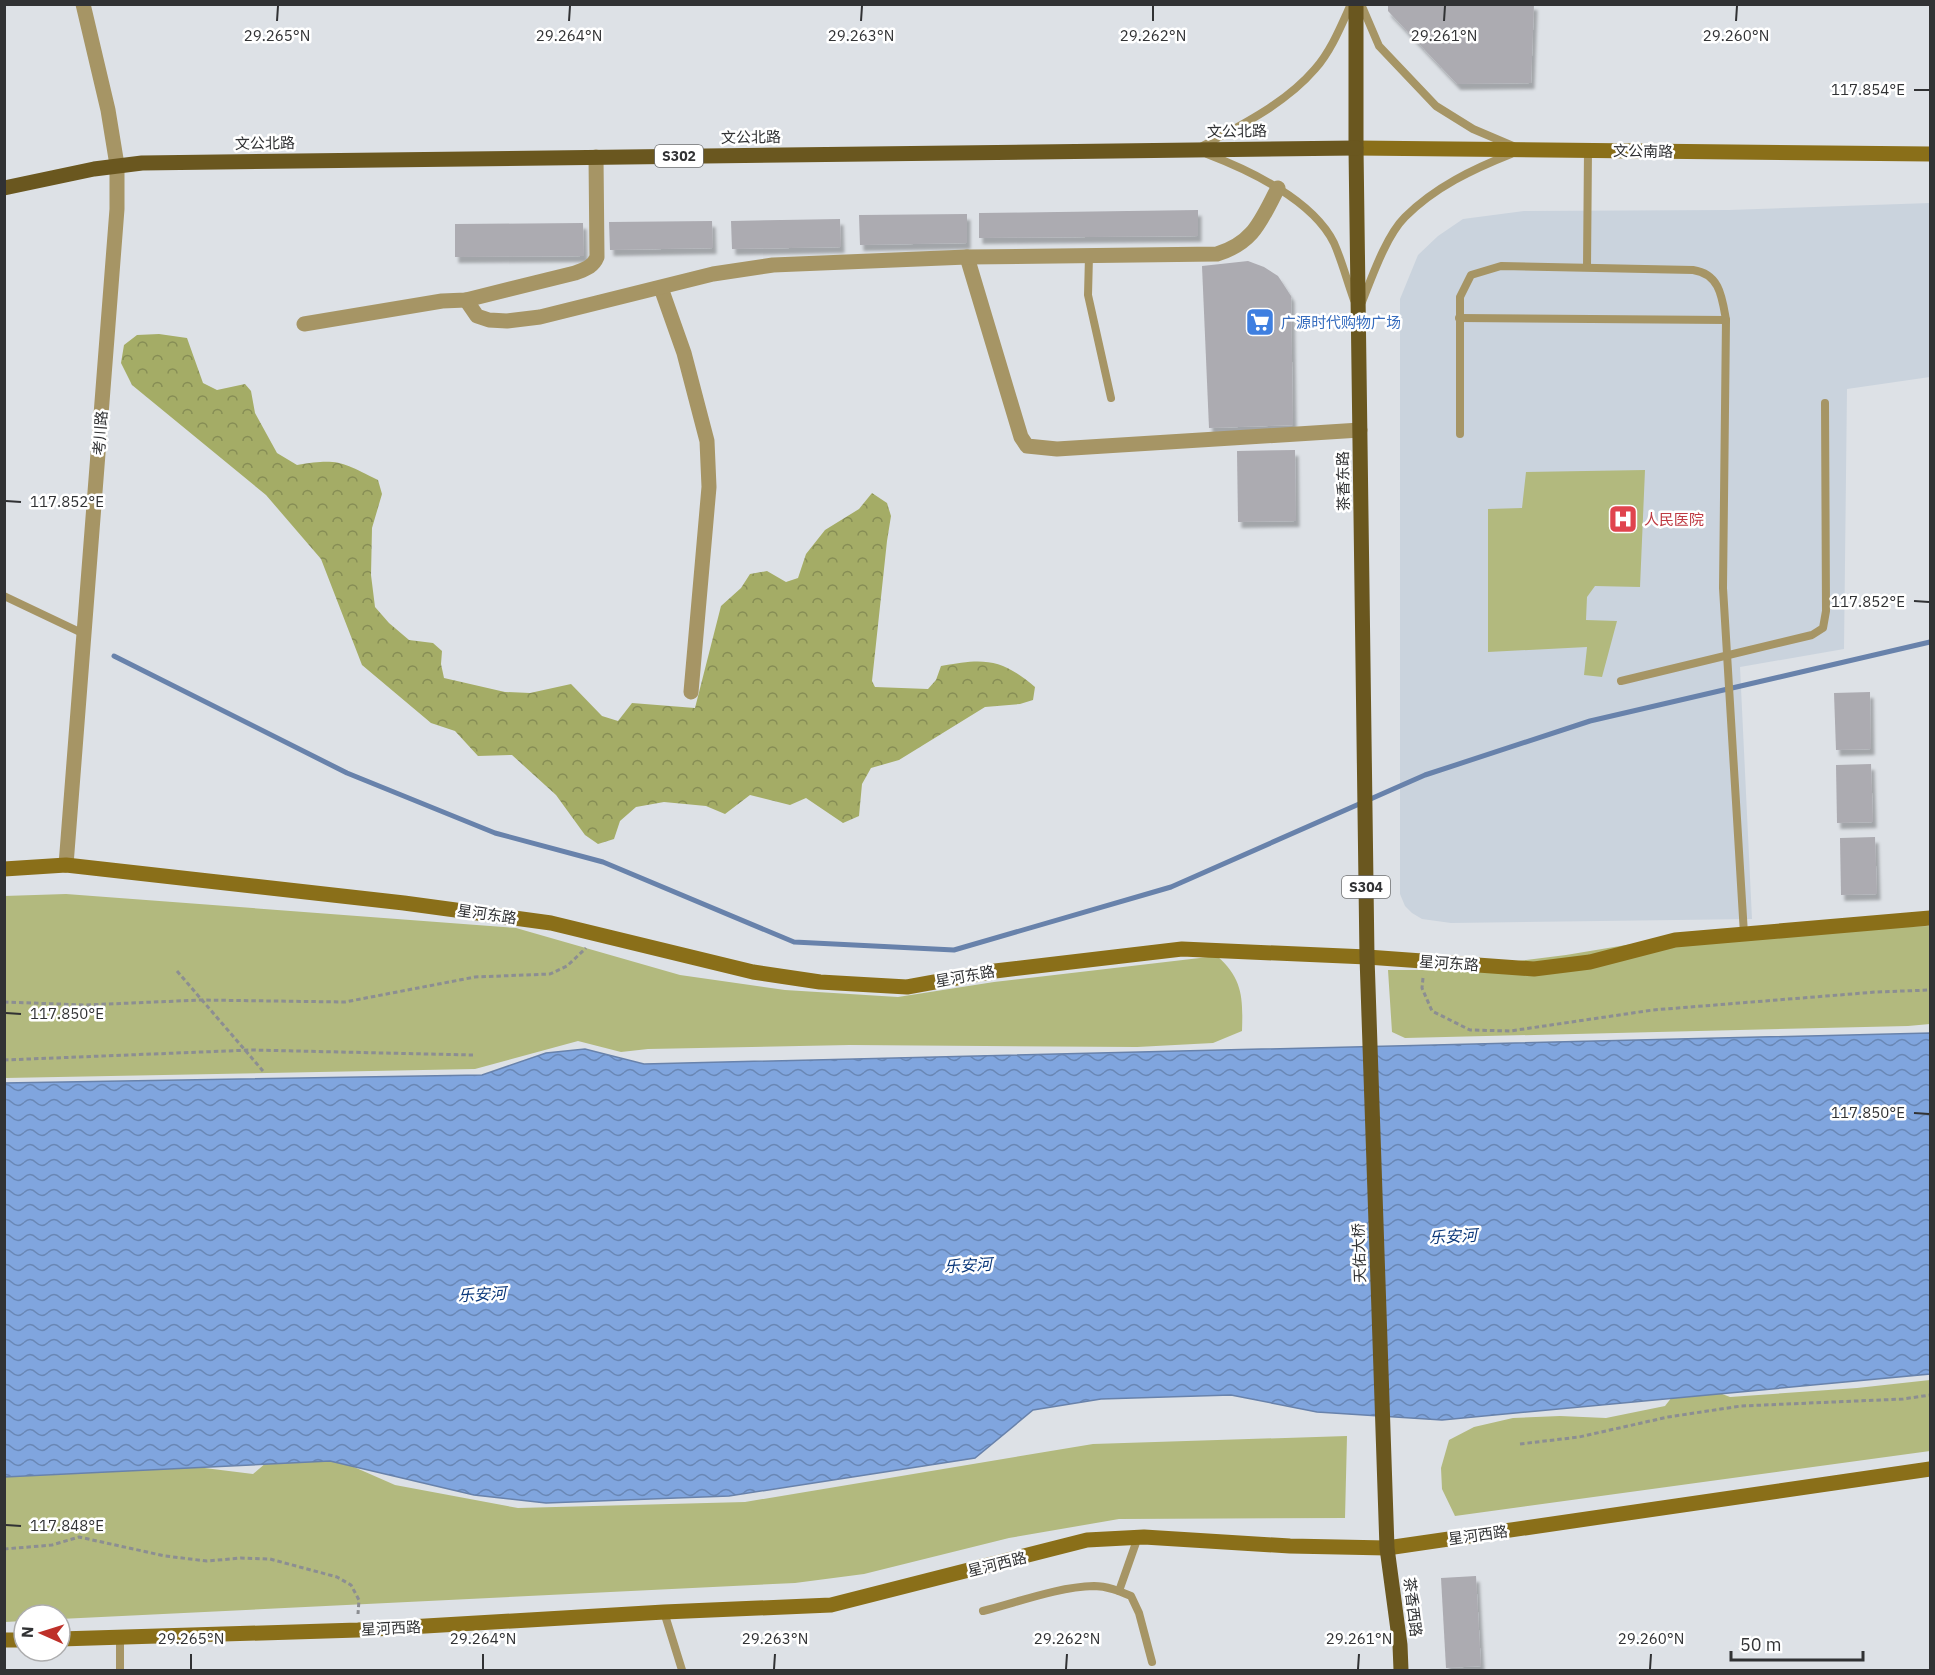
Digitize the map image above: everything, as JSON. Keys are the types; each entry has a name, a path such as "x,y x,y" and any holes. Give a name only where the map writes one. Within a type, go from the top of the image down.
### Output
{"main road":[{"name":"茶香东路","path":"1356,4 1367,957"},
{"name":"文公北路","path":"4,188 117,165 142,163 1356,148"},
{"name":"天佑大桥","path":"1367,957 1388,1548"},
{"name":"茶香西路","path":"1388,1548 1401,1671"}],"street":[{"name":"考川路","path":"66,865 117,209 117,165 108,110 83,4"},
{"name":"文公南路","path":"1356,148 1930,154"},
{"path":"304,324 442,301 466,300 575,273 594,264 597,256 596,157"},
{"path":"466,300 477,316 489,320 507,321 540,317 713,274 773,266 968,257 1216,254 1230,250 1253,233 1278,188"},
{"path":"968,257 1021,437 1027,446 1057,449 1360,430"},
{"path":"661,288 684,353 706,441 709,487 691,692"},
{"name":"星河东路","path":"4,869 66,865 404,903 550,923 753,972 820,982 907,987 995,971 1182,950 1367,957 1534,969 1590,962 1675,940 1930,918"},
{"name":"星河西路","path":"72,1639 358,1630 664,1612 831,1605 1087,1540 1138,1537 1290,1546 1388,1548 1930,1469"}],"lane":[{"path":"1196,150 1281,100 1315,69 1333,42 1351,4"},
{"path":"1361,4 1379,46 1436,106 1473,129 1521,150"},
{"path":"1196,150 1241,167 1278,188 1311,213 1333,241 1358,311"},
{"path":"1358,311 1381,254 1404,218 1434,193 1473,169 1521,150"},
{"path":"1587,267 1588,150"},
{"path":"1089,256 1088,295 1111,398"},
{"path":"1460,434 1460,297 1471,275 1501,266 1587,267 1704,272 1716,282 1726,320 1723,588 1744,934"},
{"path":"1459,318 1726,320"},
{"path":"1621,681 1812,635 1823,628 1826,611 1825,403"},
{"path":"4,596 84,634"},
{"path":"1119,1591 1138,1537"},
{"path":"983,1611 1062,1591 1095,1586 1119,1591 1131,1596 1139,1613 1152,1662"},
{"path":"664,1612 682,1671"},
{"path":"120,1637 120,1671"}],"path":[{"path":"4,1002 85,1005 201,1000 345,1002 475,977 550,974 567,966 597,935"},
{"path":"1424,961 1422,988 1432,1011 1470,1030 1510,1031 1653,1010 1876,992 1930,990"},
{"path":"177,971 263,1071"},
{"path":"4,1060 243,1050 473,1055"},
{"path":"1520,1444 1579,1437 1668,1417 1741,1406 1903,1399 1930,1395"},
{"path":"4,1549 52,1545 79,1537 165,1556 207,1561 241,1558 270,1559 337,1577 351,1585 359,1600 358,1630"}],"shaded area":[{"name":"人民医院","path":"1930,203 1930,377 1847,389 1844,649 1740,667 1752,919 1451,923 1422,919 1412,913 1405,906 1400,894 1400,299 1418,255 1438,236 1463,219 1524,211 1729,210"}],"green space":[{"path":"159,334 187,338 203,383 217,390 245,384 251,391 255,413 277,453 297,465 331,462 347,465 378,480 382,494 372,528 371,575 375,607 409,640 433,643 442,651 441,664 444,678 505,692 530,693 571,684 602,716 618,721 632,703 695,708 721,606 741,588 750,574 767,571 786,582 798,578 806,554 825,530 859,509 872,493 887,503 891,516 872,681 875,687 928,689 936,680 941,666 981,661 1002,666 1023,677 1035,687 1033,700 1020,704 985,707 899,760 871,768 862,784 859,816 843,823 806,798 790,805 750,795 725,814 706,806 664,802 636,807 620,821 614,839 598,844 585,835 556,795 512,755 478,756 455,731 431,723 362,665 321,559 266,495 132,385 121,363 124,345 137,335"},
{"path":"1645,470 1640,587 1595,586 1587,597 1586,620 1617,621 1602,677 1584,675 1587,647 1488,652 1488,509 1522,508 1526,472"},
{"path":"66,894 516,928 680,975 785,990 898,997 994,982 1217,956 1226,964 1240,990 1242,1031 1213,1043 1137,1047 850,1045 648,1049 621,1052 578,1041 475,1069 5,1078 4,896"},
{"path":"1930,926 1930,1024 1405,1038 1392,1032 1388,970 1447,970 1566,955 1710,931"},
{"path":"1930,1380 1930,1451 1455,1516 1442,1489 1441,1468 1449,1440 1474,1427 1513,1418 1560,1416 1606,1418 1665,1406 1679,1388 1704,1387 1730,1397"},
{"path":"1347,1436 1345,1518 1119,1519 1009,1538 864,1574 795,1583 72,1618 72,1603 12,1603 12,1622 5,1622 5,1468 140,1460 253,1474 274,1456 322,1453 395,1485 518,1508 745,1502 1093,1444"}],"water":[{"name":"乐安河","path":"1930,1033 1930,1374 1442,1420 1317,1412 1231,1395 1101,1399 1033,1410 975,1458 729,1496 546,1503 474,1495 330,1461 5,1477 4,1083 482,1075 546,1053 585,1049 644,1064"}],"building":[{"path":"1388,4 1534,4 1531,83 1457,84 1388,11"},
{"path":"1198,210 1198,236 979,238 979,213"},
{"path":"967,214 967,243 860,245 859,215"},
{"path":"840,219 841,247 732,249 731,221"},
{"path":"712,221 713,248 610,250 609,222"},
{"path":"583,223 584,256 455,257 455,224"},
{"path":"1248,261 1278,276 1291,296 1293,425 1209,428 1202,266"},
{"path":"1295,450 1296,521 1238,522 1237,451"},
{"path":"1870,692 1871,749 1836,750 1834,693"},
{"path":"1871,764 1873,822 1837,823 1836,765"},
{"path":"1875,837 1877,894 1841,895 1840,838"},
{"path":"1476,1576 1481,1666 1446,1668 1441,1578"}],"waterway":[{"path":"114,656 347,773 495,833 603,862 794,942 954,950 1171,887 1425,775 1590,721 1930,642"}],"place":[{"name":"广源时代购物广场","path":"1260,322"},
{"name":"人民医院","path":"1623,519"}]}
